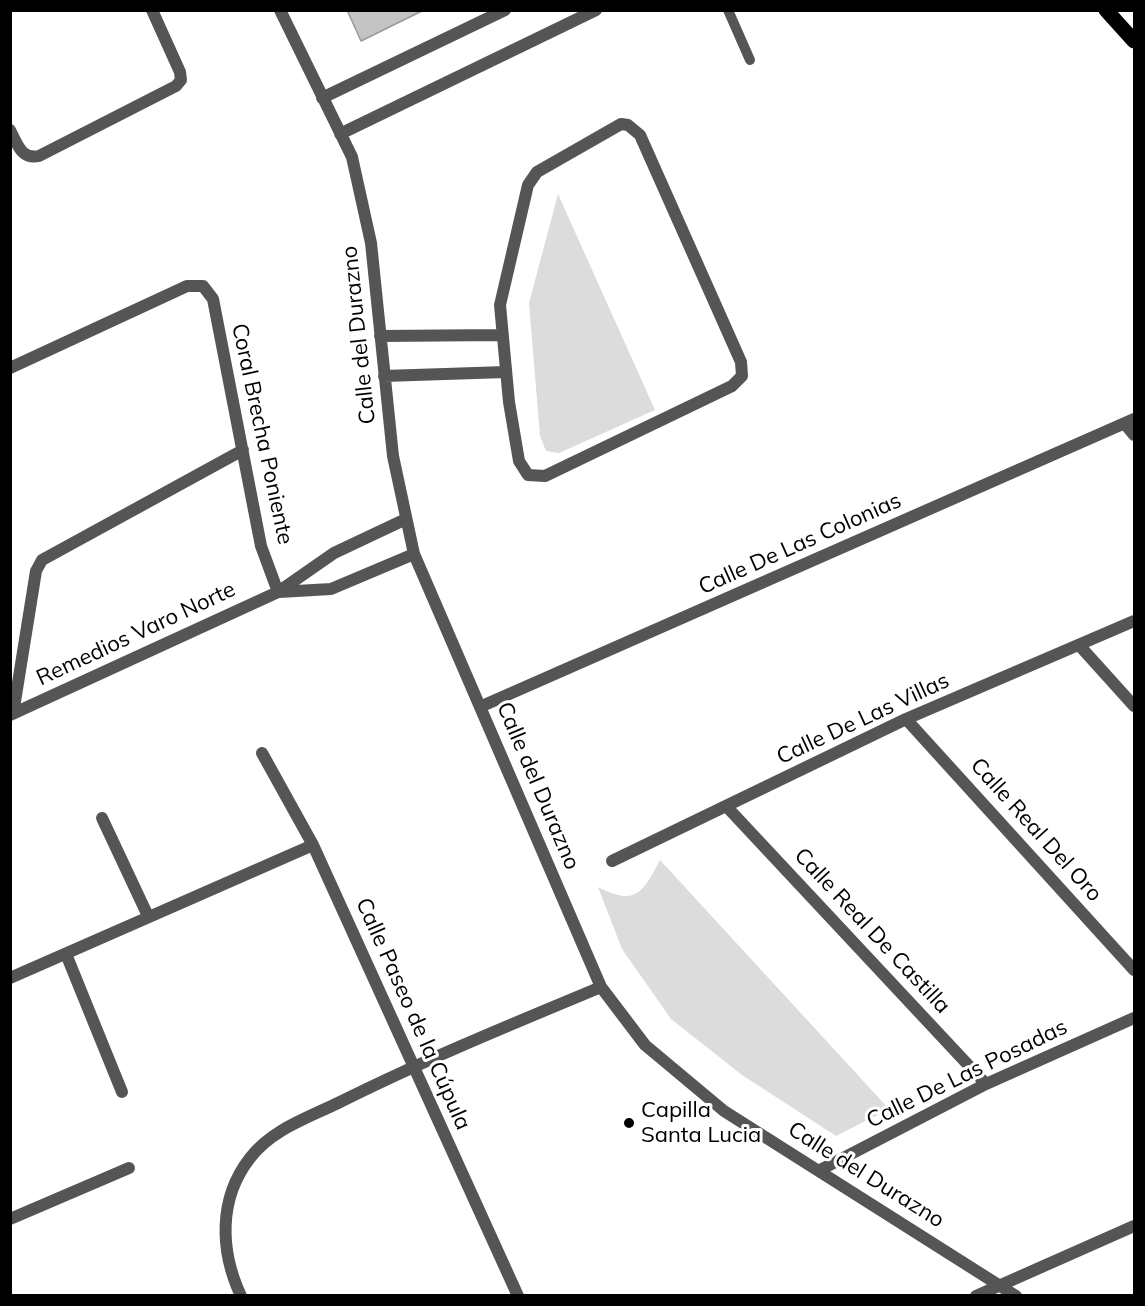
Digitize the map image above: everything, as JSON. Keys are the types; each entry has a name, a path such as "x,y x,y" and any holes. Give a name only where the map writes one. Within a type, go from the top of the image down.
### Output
{"main road":[{"path":"1106,10 1134,41"}],"street":[{"path":"10,130 22,153 27,156 39,156 179,83 180,72 152,10"},
{"name":"Calle del Durazno","path":"280,10 352,157 371,243 393,456 414,554 482,706 601,987 645,1045 724,1111 1016,1296"},
{"path":"322,98 505,10"},
{"path":"340,134 596,10"},
{"path":"628,125 635,129 741,362 742,376 732,386 545,476 537,477 528,475 519,461 502,334 500,305 530,180 537,172 614,127 628,125"},
{"name":"Coral Brecha Poniente","path":"10,368 187,285 203,286 213,298 261,546 278,592"},
{"path":"380,336 502,334"},
{"path":"384,376 506,372"},
{"path":"1130,422 1134,435"},
{"name":"Calle De Las Colonias","path":"482,706 1130,422"},
{"path":"12,714 36,571 42,560 243,450"},
{"name":"Remedios Varo Norte","path":"12,714 278,592 334,553 406,519"},
{"name":"Remedios Varo Norte","path":"278,592 331,590 414,554"},
{"name":"Calle De Las Villas","path":"612,861 906,719 1134,621"},
{"path":"1078,645 1134,706"},
{"name":"Calle Real Del Oro","path":"906,719 1134,970"},
{"name":"Calle Paseo de la Cúpula","path":"262,753 313,844 518,1296"},
{"name":"Calle Real De Castilla","path":"727,807 986,1084"},
{"path":"102,818 148,916"},
{"path":"10,978 313,844"},
{"path":"66,954 122,1092"},
{"path":"241,1296 230,1273 224,1236 228,1204 249,1158 270,1137 412,1065 601,987"},
{"name":"Calle De Las Posadas","path":"820,1170 986,1084 1134,1018"},
{"path":"10,1219 129,1168"},
{"path":"976,1296 1134,1226"}],"lane":[{"path":"728,10 750,60"}],"shaded area":[{"path":"558,194 655,410 559,453 546,451 540,436 529,303"},
{"path":"660,860 889,1109 836,1136 742,1075 671,1019 622,949 598,887 621,896 637,893 648,881"}],"building":[{"path":"347,10 424,10 361,41"}],"place":[{"name":"Capilla Santa Lucia","path":"629,1123"}]}
